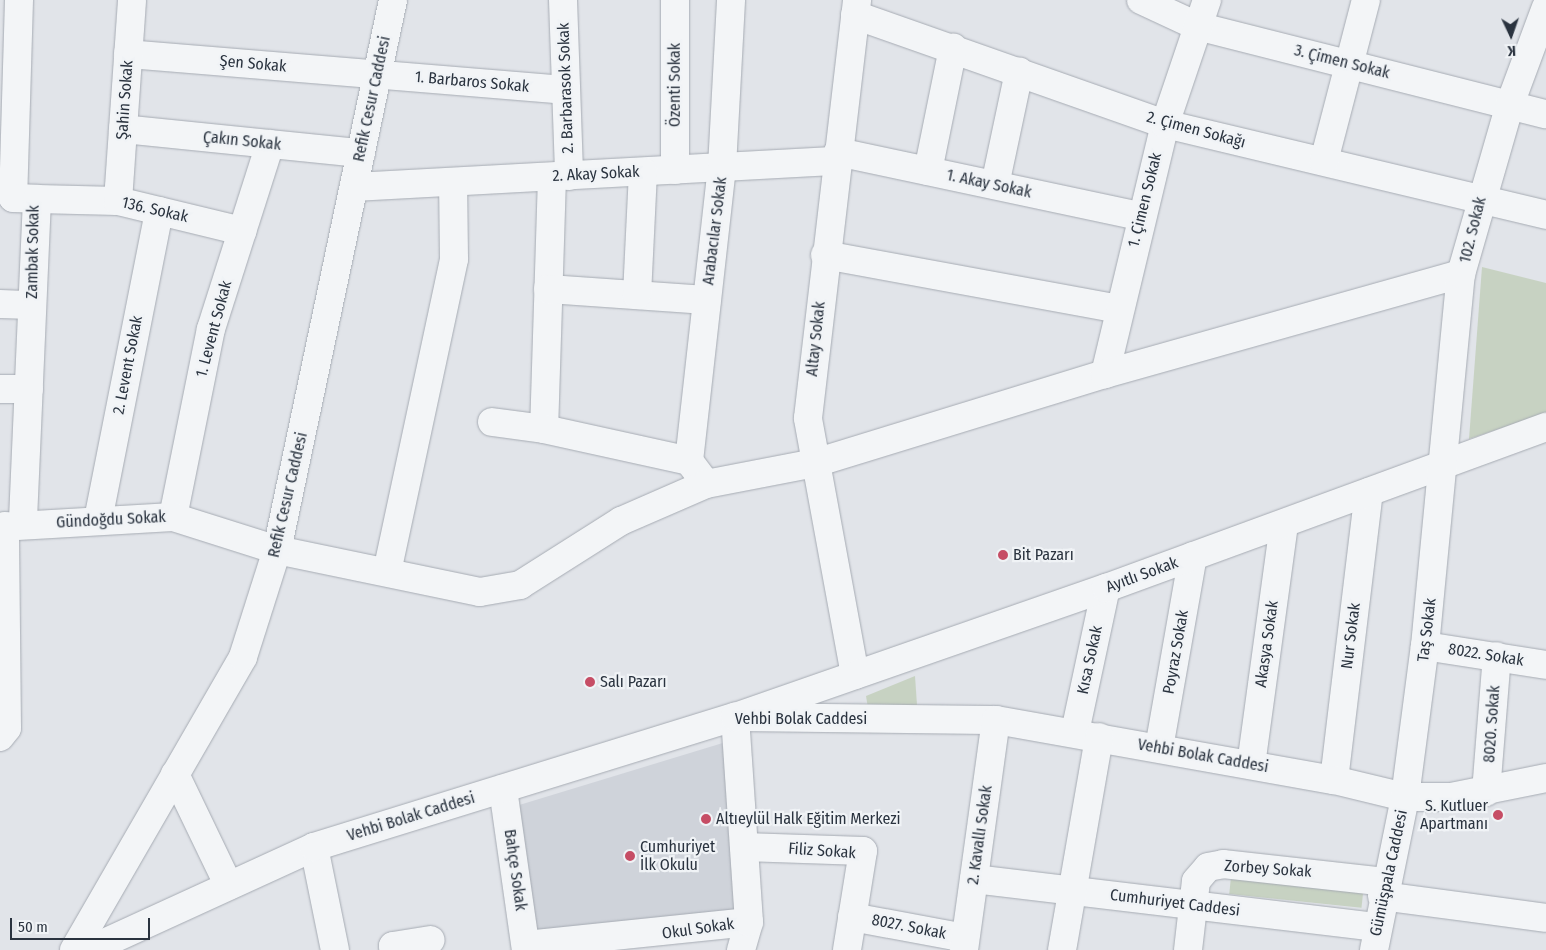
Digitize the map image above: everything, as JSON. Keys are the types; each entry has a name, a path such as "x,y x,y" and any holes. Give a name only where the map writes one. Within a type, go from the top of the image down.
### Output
{"street":[{"name":"Zambak Sokak","path":"3,733 3,619 9,526 29,389 37,199 13,198 19,0"},
{"name":"Şahin Sokak","path":"118,201 132,0"},
{"name":"Refik Cesur Caddesi","path":"74,950 243,657 277,550 393,0"},
{"name":"2. Barbarasok Sokak","path":"544,429 548,289 561,176 566,90 563,0"},
{"name":"Özenti Sokak","path":"675,0 675,170"},
{"name":"Arabacılar Sokak","path":"689,461 722,167 731,0"},
{"name":"3. Çimen Sokak","path":"1141,0 1197,26 1546,114"},
{"name":"1. Çimen Sokak","path":"1106,374 1140,216 1164,124 1207,0"},
{"path":"1324,161 1366,0"},
{"name":"102. Sokak","path":"1446,464 1461,274 1480,199 1510,104 1546,7"},
{"name":"2. Çimen Sokağı","path":"856,8 953,48 1164,124 1546,215"},
{"name":"Altay Sokak","path":"855,675 808,418 825,255 856,8"},
{"path":"928,171 953,48"},
{"name":"Şen Sokak","path":"128,54 377,74"},
{"path":"995,185 1019,72"},
{"name":"1. Barbaros Sokak","path":"377,74 566,90"},
{"name":"Çakın Sokak","path":"123,129 361,153"},
{"name":"1. Levent Sokak","path":"173,517 211,329 270,144"},
{"name":"2. Akay Sokak","path":"354,187 643,172 838,157"},
{"name":"1. Akay Sokak","path":"838,157 928,171 1140,216"},
{"path":"637,295 643,172"},
{"path":"387,572 454,259 453,182"},
{"name":"136. Sokak","path":"37,199 118,201 242,231"},
{"name":"2. Levent Sokak","path":"98,520 159,211"},
{"path":"825,255 1119,309"},
{"name":"Gündoğdu Sokak","path":"9,526 173,517 277,550 480,592 520,585 620,521 706,484 815,463 1106,374 1461,274"},
{"path":"548,289 707,300"},
{"path":"0,304 32,305"},
{"path":"0,388 29,389"},
{"path":"492,422 544,429 689,461 706,484"},
{"name":"Ayıtlı Sokak","path":"735,716 1106,588 1546,427"},
{"name":"Taş Sokak","path":"1406,797 1446,464"},
{"name":"Nur Sokak","path":"1334,780 1369,492"},
{"name":"Akasya Sokak","path":"1251,765 1284,524"},
{"name":"Poyraz Sokak","path":"1159,748 1193,556"},
{"name":"Kısa Sokak","path":"1087,734 1106,588"},
{"name":"8022. Sokak","path":"1425,646 1546,665"},
{"name":"8020. Sokak","path":"1486,792 1497,656"},
{"path":"735,716 749,922 740,950"},
{"name":"Vehbi Bolak Caddesi","path":"89,950 314,846 503,790 735,716 996,720 1087,734 1334,780 1406,797 1486,792 1546,778"},
{"name":"2. Kavallı Sokak","path":"964,944 996,720"},
{"path":"1062,950 1072,890 1087,734"},
{"path":"175,774 229,886"},
{"name":"Bahçe Sokak","path":"503,790 526,948"},
{"name":"Gümüşpala Caddesi","path":"1375,938 1383,889 1406,797"},
{"path":"314,846 335,950"},
{"name":"Filiz Sokak","path":"744,847 863,851 847,950"},
{"name":"Zorbey Sokak","path":"1188,950 1196,881 1208,867 1223,864 1383,889"},
{"name":"Cumhuriyet Caddesi","path":"974,879 1193,905 1375,938"},
{"path":"1383,889 1546,918"},
{"name":"8027. Sokak","path":"852,917 964,944"},
{"name":"Okul Sokak","path":"526,948 644,943 749,922"},
{"path":"386,949 430,940"}],"shaded area":[{"name":"Cumhuriyet İlk Okulu","path":"726,742 740,905 734,914 538,934 516,806"}],"green space":[{"path":"1482,267 1546,283 1546,413 1469,439"},
{"path":"915,676 917,705 868,708 866,696"},
{"path":"1231,877 1363,891 1361,908 1229,894"}],"place":[{"name":"Bit Pazarı","path":"1003,555"},
{"name":"Salı Pazarı","path":"590,682"},
{"name":"S. Kutluer Apartmanı","path":"1498,815"},
{"name":"Altıeylül Halk Eğitim Merkezi","path":"706,819"},
{"name":"Cumhuriyet İlk Okulu","path":"630,856"}]}
